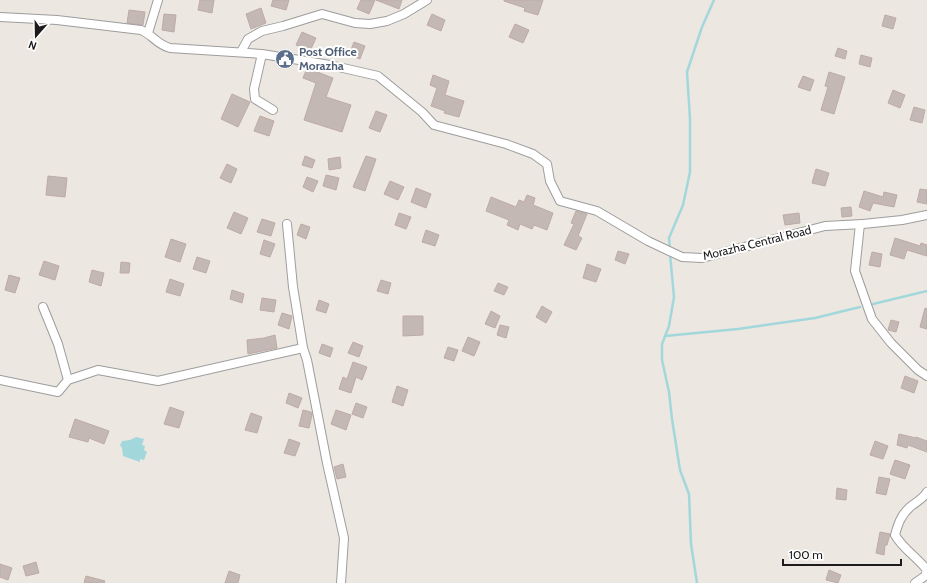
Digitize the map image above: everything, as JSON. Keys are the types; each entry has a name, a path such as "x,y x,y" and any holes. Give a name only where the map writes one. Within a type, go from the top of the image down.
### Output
{"street":[{"path":"148,33 158,0"},
{"path":"241,52 248,39 262,31 322,14 370,24 387,21 404,14 427,0"},
{"path":"0,17 56,20 121,27 142,30 148,33 157,42 170,48 262,54 254,89 255,99 274,110"},
{"name":"Morazha Central Road","path":"262,54 330,65 378,76 422,112 434,125 506,144 533,154 547,164 550,181 560,201 597,212 648,242 682,257 702,258 824,226 902,220 927,215"},
{"path":"287,224 303,348 307,360 327,463 344,538 341,583"},
{"path":"860,224 855,271 872,319 890,343 918,370 927,376"},
{"path":"43,307 58,344 68,380"},
{"path":"0,380 58,392 68,380 98,370 158,381 303,348"},
{"path":"915,583 925,576 927,570 913,554 900,544 895,535 899,520 910,507 927,492"}],"water":[{"path":"136,437 144,439 142,445 145,446 144,450 147,452 144,460 140,459 140,462 123,456 120,445 122,441 130,440"}],"building":[{"path":"200,0 214,0 212,13 198,10"},
{"path":"273,0 289,0 286,10 271,6"},
{"path":"361,0 375,0 369,14 357,9"},
{"path":"376,0 402,0 399,9"},
{"path":"504,0 543,0 538,15 524,11 525,8"},
{"path":"261,8 266,23 251,29 246,14"},
{"path":"129,10 145,12 143,25 127,23"},
{"path":"164,14 176,15 174,32 162,30"},
{"path":"432,14 445,20 441,31 427,25"},
{"path":"885,15 896,18 893,29 882,26"},
{"path":"515,24 529,30 523,43 509,37"},
{"path":"302,32 316,38 310,51 296,45"},
{"path":"354,42 365,46 360,59 349,55"},
{"path":"838,48 847,51 845,59 835,56"},
{"path":"861,55 872,58 870,67 859,64"},
{"path":"307,68 333,78 326,97 351,105 342,132 304,120 316,83 303,78"},
{"path":"829,72 845,77 834,114 821,110 828,87 825,86"},
{"path":"433,75 449,81 445,95 464,101 459,117 444,113 445,111 431,106 437,88 430,85"},
{"path":"803,76 814,80 810,91 798,87"},
{"path":"893,90 905,95 900,108 888,103"},
{"path":"232,94 250,102 238,127 221,119"},
{"path":"914,107 925,110 922,123 910,120"},
{"path":"376,111 387,115 380,132 369,128"},
{"path":"260,116 274,121 269,136 254,131"},
{"path":"305,156 315,160 312,168 302,165"},
{"path":"366,156 376,159 365,191 353,187"},
{"path":"340,157 341,168 329,170 328,159"},
{"path":"227,164 237,169 231,183 220,178"},
{"path":"816,169 829,173 825,186 812,183"},
{"path":"326,175 339,178 336,190 323,186"},
{"path":"48,176 67,178 65,197 46,195"},
{"path":"307,177 318,181 313,192 303,187"},
{"path":"390,181 404,187 398,200 384,194"},
{"path":"416,188 431,194 426,208 411,202"},
{"path":"920,189 927,190 927,204 917,202"},
{"path":"864,191 883,197 884,192 897,195 894,207 873,203 870,211 859,207"},
{"path":"527,195 535,198 533,205 553,213 547,230 534,225 532,229 520,224 518,230 507,225 509,220 486,211 491,197 516,207 519,200 524,202"},
{"path":"851,207 852,216 842,217 841,208"},
{"path":"576,211 587,214 578,236 582,238 576,250 564,245 574,224 571,223"},
{"path":"234,212 248,218 241,234 227,228"},
{"path":"399,213 411,217 406,229 395,225"},
{"path":"799,213 800,223 785,225 783,215"},
{"path":"262,219 275,223 271,236 257,232"},
{"path":"301,224 310,227 306,239 297,235"},
{"path":"426,230 439,235 435,246 422,242"},
{"path":"895,238 920,246 921,243 927,245 927,256 907,250 904,259 890,255"},
{"path":"171,239 186,244 180,262 165,257"},
{"path":"264,240 275,244 270,257 260,254"},
{"path":"618,251 629,254 625,264 615,260"},
{"path":"872,252 882,254 880,267 869,265"},
{"path":"197,257 210,261 206,273 193,269"},
{"path":"44,261 59,266 55,280 39,275"},
{"path":"121,262 130,263 129,273 120,273"},
{"path":"587,264 601,269 596,282 583,278"},
{"path":"92,270 104,273 101,286 89,282"},
{"path":"9,275 20,278 15,293 5,290"},
{"path":"170,279 184,284 180,296 166,292"},
{"path":"381,280 391,283 388,294 377,291"},
{"path":"498,283 508,287 504,295 494,291"},
{"path":"232,290 244,294 242,303 230,299"},
{"path":"262,298 276,300 274,312 260,310"},
{"path":"319,300 329,304 326,313 316,310"},
{"path":"542,306 552,312 546,323 536,317"},
{"path":"925,308 927,309 927,329 920,327"},
{"path":"491,311 500,316 495,328 485,324"},
{"path":"282,313 292,316 289,329 278,325"},
{"path":"403,316 423,316 423,335 403,336"},
{"path":"891,320 899,322 896,332 888,330"},
{"path":"500,325 509,327 506,338 497,335"},
{"path":"275,335 277,348 248,354 247,340"},
{"path":"468,337 480,342 474,356 462,351"},
{"path":"353,342 363,346 359,357 348,353"},
{"path":"322,344 333,348 330,357 319,353"},
{"path":"448,347 458,350 454,361 444,358"},
{"path":"353,362 367,367 362,380 356,377 351,393 339,389 343,377 347,379"},
{"path":"905,376 918,381 914,393 901,388"},
{"path":"397,386 408,390 403,406 392,402"},
{"path":"289,393 302,398 298,408 286,403"},
{"path":"356,403 367,407 363,418 352,414"},
{"path":"170,407 184,412 179,428 164,424"},
{"path":"303,410 311,412 312,415 309,428 299,426"},
{"path":"336,410 351,415 346,430 331,424"},
{"path":"251,413 262,417 257,433 245,430"},
{"path":"75,419 109,431 104,444 89,438 88,442 69,437"},
{"path":"899,434 916,437 927,441 927,452 908,445 907,448 897,445"},
{"path":"289,439 300,443 295,456 284,453"},
{"path":"875,441 888,446 883,459 870,455"},
{"path":"895,460 910,465 905,479 890,474"},
{"path":"343,464 346,477 337,479 334,467"},
{"path":"879,477 890,479 886,495 876,493"},
{"path":"837,488 847,490 846,500 836,499"},
{"path":"880,532 890,534 887,545 885,545 884,555 876,553"},
{"path":"36,562 39,573 26,576 23,566"},
{"path":"0,564 12,568 8,580 0,577"},
{"path":"829,570 841,575 838,583 826,580"},
{"path":"229,571 240,575 238,583 225,583"},
{"path":"86,576 105,581 104,583 84,583"}],"waterway":[{"path":"670,249 669,238 683,205 690,172 690,119 687,72 702,27 714,0"},
{"path":"670,254 674,297 669,326 662,344 662,360 669,392 680,470 689,494 691,544 697,583"},
{"path":"873,304 927,291"},
{"path":"665,336 738,329 815,318 860,307"}],"place":[{"name":"Post Office Morazha","path":"285,59"}]}
